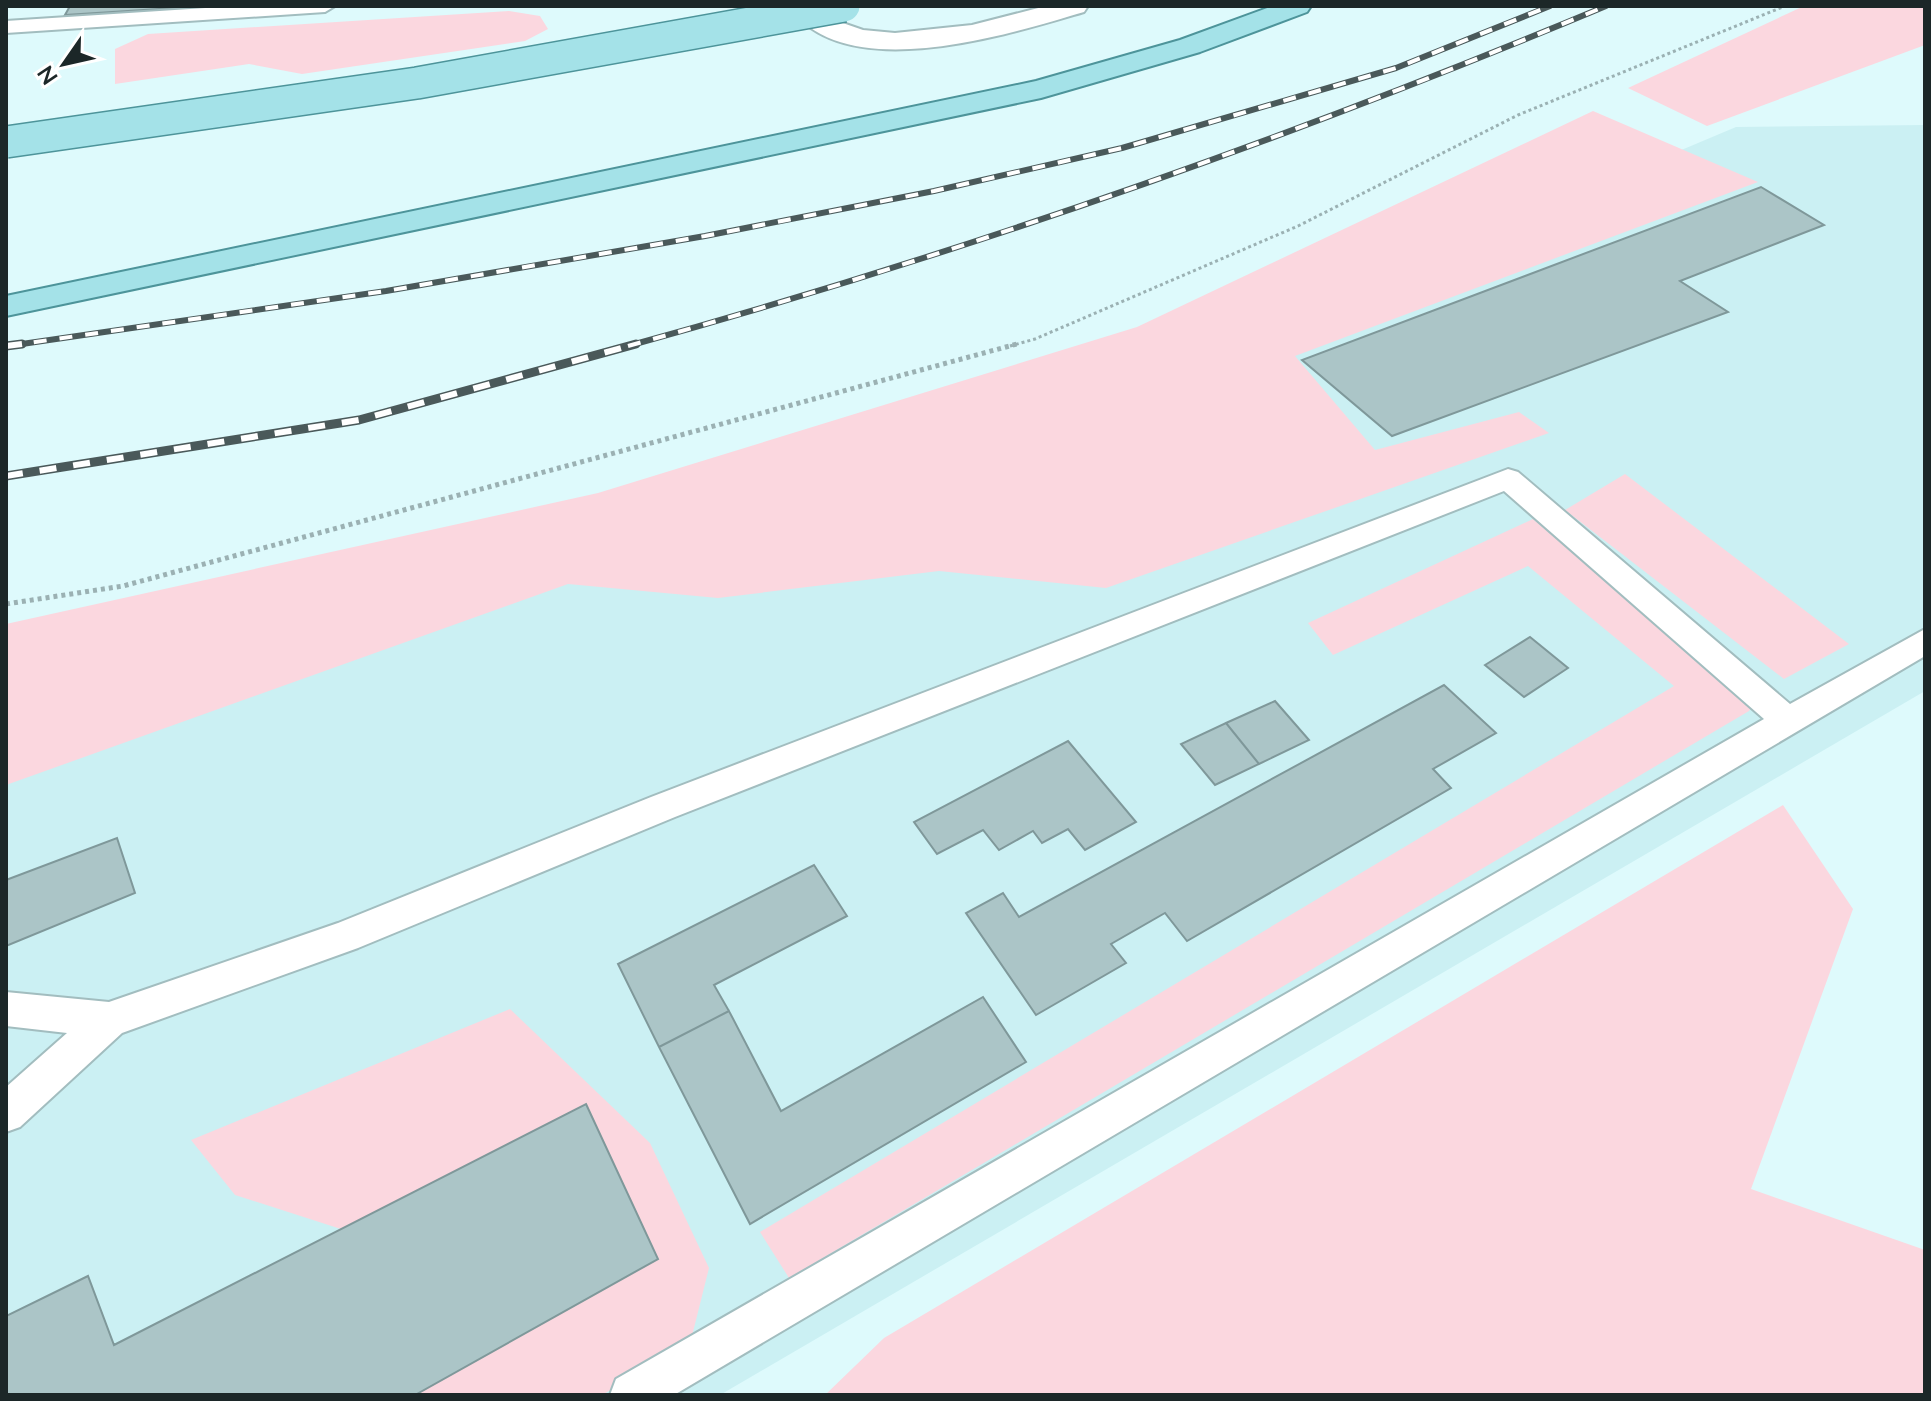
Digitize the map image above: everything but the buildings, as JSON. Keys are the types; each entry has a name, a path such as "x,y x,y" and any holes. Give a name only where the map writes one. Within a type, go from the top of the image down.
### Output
{"main road":[{"path":"6,142 417,83 844,6"},
{"path":"6,306 1041,89 1190,46 1298,6"}],"street":[{"path":"802,6 815,21 847,36 896,41 957,36 1075,6"}],"lane":[{"path":"6,27 325,6"},
{"path":"6,1113 109,1020 345,937 677,801 1508,479 1788,721"},
{"path":"632,1395 1925,641"},
{"path":"6,1009 109,1020"}],"path":[{"path":"6,604 123,586 1035,339 1298,226 1518,115 1785,6"}],"shaded area":[{"path":"1804,6 1925,6 1925,45 1707,126 1628,88"},
{"path":"509,11 540,16 548,29 525,41 302,74 249,64 115,84 115,49 148,34"},
{"path":"1593,111 1758,182 1295,356 1375,450 1519,412 1549,433 1106,588 939,571 718,598 568,584 6,785 6,624 598,493 1137,327"},
{"path":"1925,125 1925,691 720,1395 6,1395 6,628 795,523 1736,127"},
{"path":"1625,474 1849,644 1784,679 1565,510"},
{"path":"1533,519 1753,705 1749,711 789,1278 760,1232 1674,686 1528,566 1333,655 1308,623"},
{"path":"1783,805 1853,909 1751,1189 1925,1250 1925,1395 825,1395 884,1338"},
{"path":"510,1009 650,1143 709,1268 690,1344 602,1395 386,1395 406,1250 235,1195 191,1140"}],"railway":[{"path":"20,344 386,291 705,236 934,191 1122,148 1396,68 1550,6"},
{"path":"628,346 877,273 1123,191 1366,102 1606,6"},
{"path":"6,346 20,344"},
{"path":"8,346 20,344"},
{"path":"6,476 359,420 636,344"}]}
